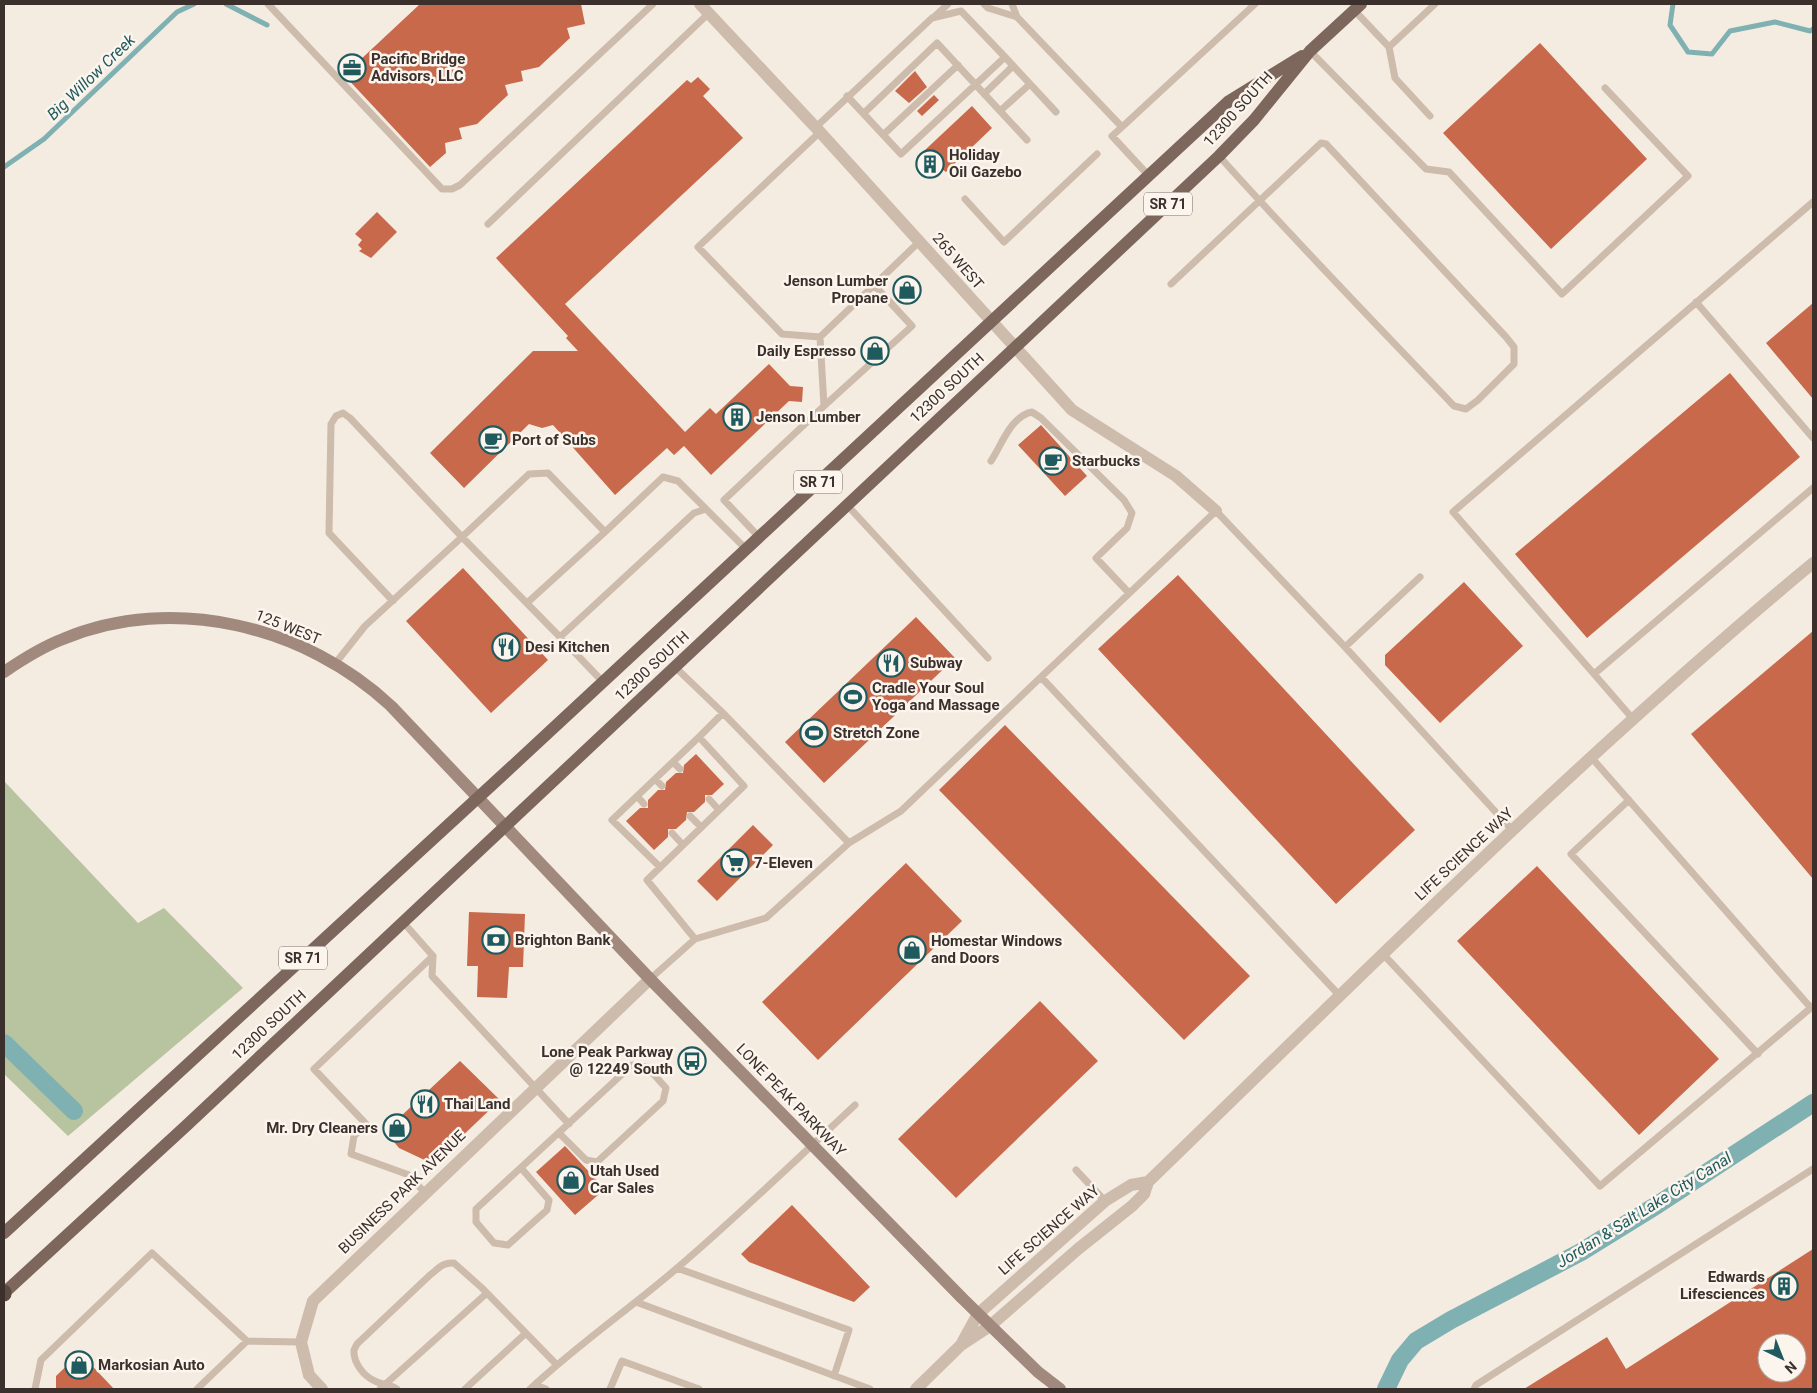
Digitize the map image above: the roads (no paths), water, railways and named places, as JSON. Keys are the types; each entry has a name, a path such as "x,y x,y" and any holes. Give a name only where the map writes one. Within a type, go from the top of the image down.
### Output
{"main road":[{"name":"12300 SOUTH","path":"4,1293 505,828 1219,156 1254,120 1310,51 1358,7"},
{"name":"12300 SOUTH","path":"4,1233 478,798 1229,101 1310,51"},
{"name":"125 WEST","path":"4,672 42,648 87,630 133,620 179,618 204,620 252,629 295,644 362,682 391,706 505,828"},
{"name":"LONE PEAK PARKWAY","path":"505,828 978,1314 1038,1372 1060,1389"}],"street":[{"name":"265 WEST","path":"705,8 1072,410 1176,476 1216,511"},
{"name":"LIFE SCIENCE WAY","path":"961,1345 990,1326 1078,1249 1132,1206 1144,1194 1148,1182 1513,831 1736,626 1813,562"},
{"name":"BUSINESS PARK AVENUE","path":"301,1342 313,1301 650,979"},
{"name":"LIFE SCIENCE WAY","path":"961,1345 978,1314 1105,1201 1131,1185 1148,1182"},
{"path":"301,1342 309,1374 322,1389"},
{"path":"916,1389 961,1345"}],"lane":[{"path":"268,4 442,188 452,189 460,185 652,4"},
{"path":"920,242 820,337 782,334 698,247 818,130 847,96 948,4"},
{"path":"984,4 988,8 1017,16"},
{"path":"1012,4 1017,16 1122,127"},
{"path":"1149,176 1112,136 1255,4"},
{"path":"1389,47 1435,4"},
{"path":"1358,7 1389,47 1395,78 1430,116"},
{"path":"488,224 705,8"},
{"path":"932,18 961,11 1056,112"},
{"path":"864,113 937,43 1027,140"},
{"path":"1310,51 1426,169 1449,172 1562,294 1688,176 1605,88"},
{"path":"847,96 901,154 1005,57"},
{"path":"884,134 958,65"},
{"path":"984,94 1013,66"},
{"path":"1000,111 1030,84"},
{"path":"1171,284 1260,200 1321,143 1326,144 1514,347 1514,364 1478,400 1466,409 1454,406 1260,200 1219,156"},
{"path":"965,199 1004,242 1097,154"},
{"path":"1633,719 1453,512 1813,202"},
{"path":"759,537 724,500 912,326 874,285"},
{"path":"1696,302 1813,438"},
{"path":"820,337 824,406"},
{"path":"992,461 1016,420 1023,414 1032,412 1041,418 1124,500 1132,513 1126,528 1096,558 1130,593"},
{"path":"393,601 329,533 331,424 336,416 343,413 350,418 603,682"},
{"path":"334,665 365,626 529,474 548,473 605,532"},
{"path":"527,603 663,477 678,481 746,549"},
{"path":"1594,674 1813,488"},
{"path":"847,505 988,658"},
{"path":"560,637 694,513 706,509"},
{"path":"650,979 695,939 766,918 849,843 901,811 1216,511 1346,647 1513,831"},
{"path":"1346,647 1420,576"},
{"path":"675,667 723,713 849,843"},
{"path":"1041,677 1340,996"},
{"path":"660,867 612,820 723,713"},
{"path":"695,939 646,880 744,786 699,737"},
{"path":"1383,954 1600,1186 1812,1007 1592,758"},
{"path":"673,762 680,769"},
{"path":"655,779 662,786"},
{"path":"637,796 644,804"},
{"path":"709,799 719,810"},
{"path":"1629,800 1571,854 1758,1054"},
{"path":"690,816 701,827"},
{"path":"672,833 683,845"},
{"path":"403,922 433,956 432,976 569,1124"},
{"path":"425,1194 409,1176 351,1154 354,1136 366,1124 314,1069 433,956"},
{"path":"521,1168 549,1200 547,1210 508,1245 494,1243 476,1222 476,1209 632,1065 647,1067 666,1088 663,1101 597,1162 586,1160 559,1133"},
{"path":"533,1387 557,1365 677,1268 855,1105"},
{"path":"1076,1170 1105,1201"},
{"path":"1474,1389 1484,1380 1813,1170"},
{"path":"36,1389 41,1360 152,1252 247,1341 301,1342"},
{"path":"397,1389 386,1383 375,1382 358,1366 354,1350 357,1344 430,1275 442,1265 454,1263 487,1292 557,1365"},
{"path":"677,1268 849,1330 834,1376"},
{"path":"380,1389 487,1292"},
{"path":"636,1302 870,1389"},
{"path":"466,1389 526,1333"},
{"path":"197,1389 247,1341"},
{"path":"610,1389 622,1361 699,1389"},
{"path":"533,1387 546,1389"}],"waterway":[{"name":"Big Willow Creek","path":"4,167 44,139 177,12 194,4"},
{"name":"Big Willow Creek","path":"226,4 267,25"},
{"name":"Big Willow Creek","path":"1673,4 1670,25 1688,52 1712,54 1730,31 1775,22 1810,31 1813,29"},
{"name":"Jordan & Salt Lake City Canal","path":"4,1043 74,1111"},
{"name":"Jordan & Salt Lake City Canal","path":"1386,1389 1400,1360 1416,1341 1451,1320 1581,1252 1657,1205 1813,1103"}],"place":[{"name":"Pacific Bridge Advisors, LLC","path":"352,68"},
{"name":"Holiday Oil Gazebo","path":"930,164"},
{"name":"Jenson Lumber Propane","path":"907,290"},
{"name":"Daily Espresso","path":"875,351"},
{"name":"Jenson Lumber","path":"737,417"},
{"name":"Port of Subs","path":"493,440"},
{"name":"Starbucks","path":"1053,461"},
{"name":"Desi Kitchen","path":"506,647"},
{"name":"Subway","path":"891,663"},
{"name":"Cradle Your Soul Yoga and Massage","path":"853,697"},
{"name":"Stretch Zone","path":"814,733"},
{"name":"7-Eleven","path":"735,863"},
{"name":"Brighton Bank","path":"496,940"},
{"name":"Homestar Windows and Doors","path":"912,950"},
{"name":"Lone Peak Parkway @ 12249 South","path":"692,1061"},
{"name":"Thai Land","path":"425,1104"},
{"name":"Mr. Dry Cleaners","path":"397,1128"},
{"name":"Utah Used Car Sales","path":"571,1180"},
{"name":"Edwards Lifesciences","path":"1784,1286"},
{"name":"Markosian Auto","path":"79,1365"}]}
